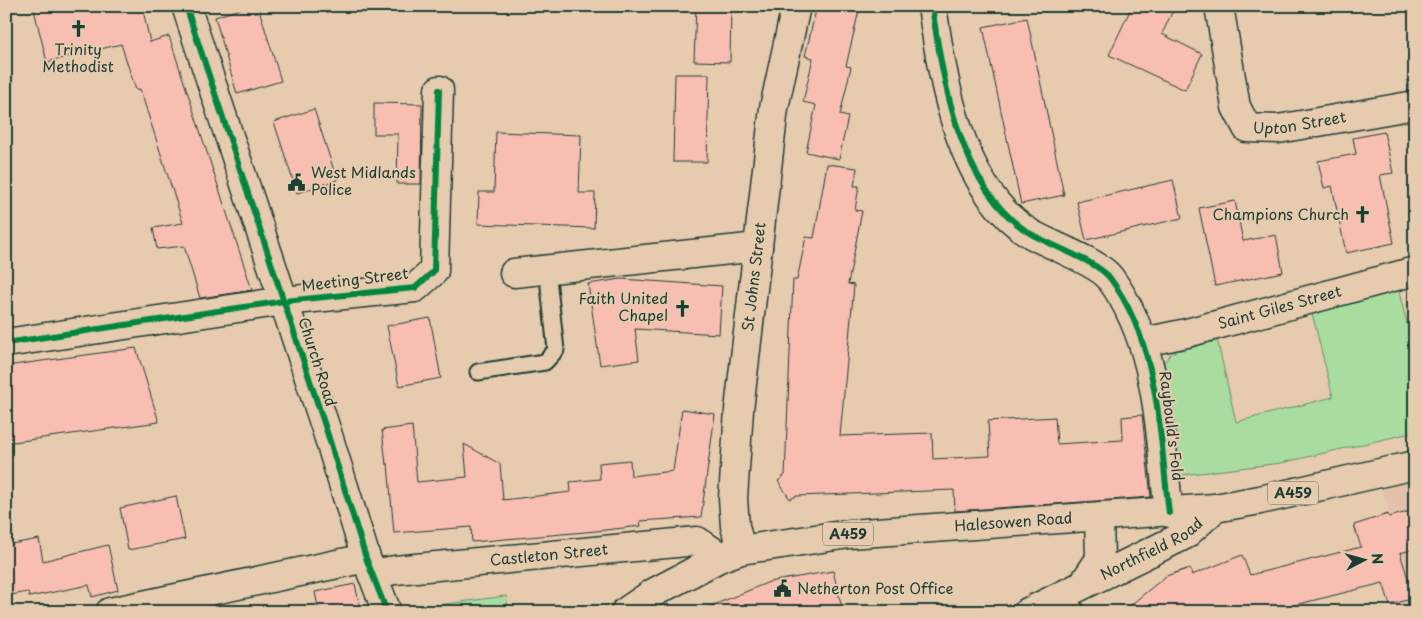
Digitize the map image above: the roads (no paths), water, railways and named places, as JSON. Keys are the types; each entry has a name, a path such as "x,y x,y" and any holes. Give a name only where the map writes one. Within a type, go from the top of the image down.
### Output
{"street":[{"name":"Church Road","path":"186,6 284,301 369,566 387,612"},
{"name":"St Johns Street","path":"731,553 735,526 733,498 739,410 774,108 796,6"},
{"name":"Raybould's Fold","path":"932,6 940,60 951,103 962,141 980,181 1003,213 1024,229 1078,257 1109,276 1130,311 1144,342 1152,370 1169,513"},
{"name":"Upton Street","path":"1219,6 1236,107 1247,128 1278,129 1415,105"},
{"name":"Meeting Street","path":"6,343 284,301 415,288 434,271 439,90"},
{"path":"514,273 758,247"},
{"name":"Saint Giles Street","path":"1144,342 1187,333 1415,271"},
{"name":"Halesowen Road","path":"625,612 653,592 731,553 849,534 1169,513 1215,508 1260,500 1415,465"},
{"name":"Northfield Road","path":"1028,612 1074,596 1185,535 1215,508"},
{"name":"Northfield Road","path":"1074,596 1100,559 1099,517"},
{"name":"Castleton Street","path":"110,612 369,566 395,570 697,541 731,553"}],"lane":[{"path":"478,372 545,362 552,356 556,350 547,269"}],"place":[{"name":"Trinity Methodist","path":"78,29"},
{"name":"West Midlands Police","path":"297,182"},
{"name":"Champions Church","path":"1363,215"},
{"name":"Faith United Chapel","path":"682,308"},
{"name":"Netherton Post Office","path":"783,589"}]}
